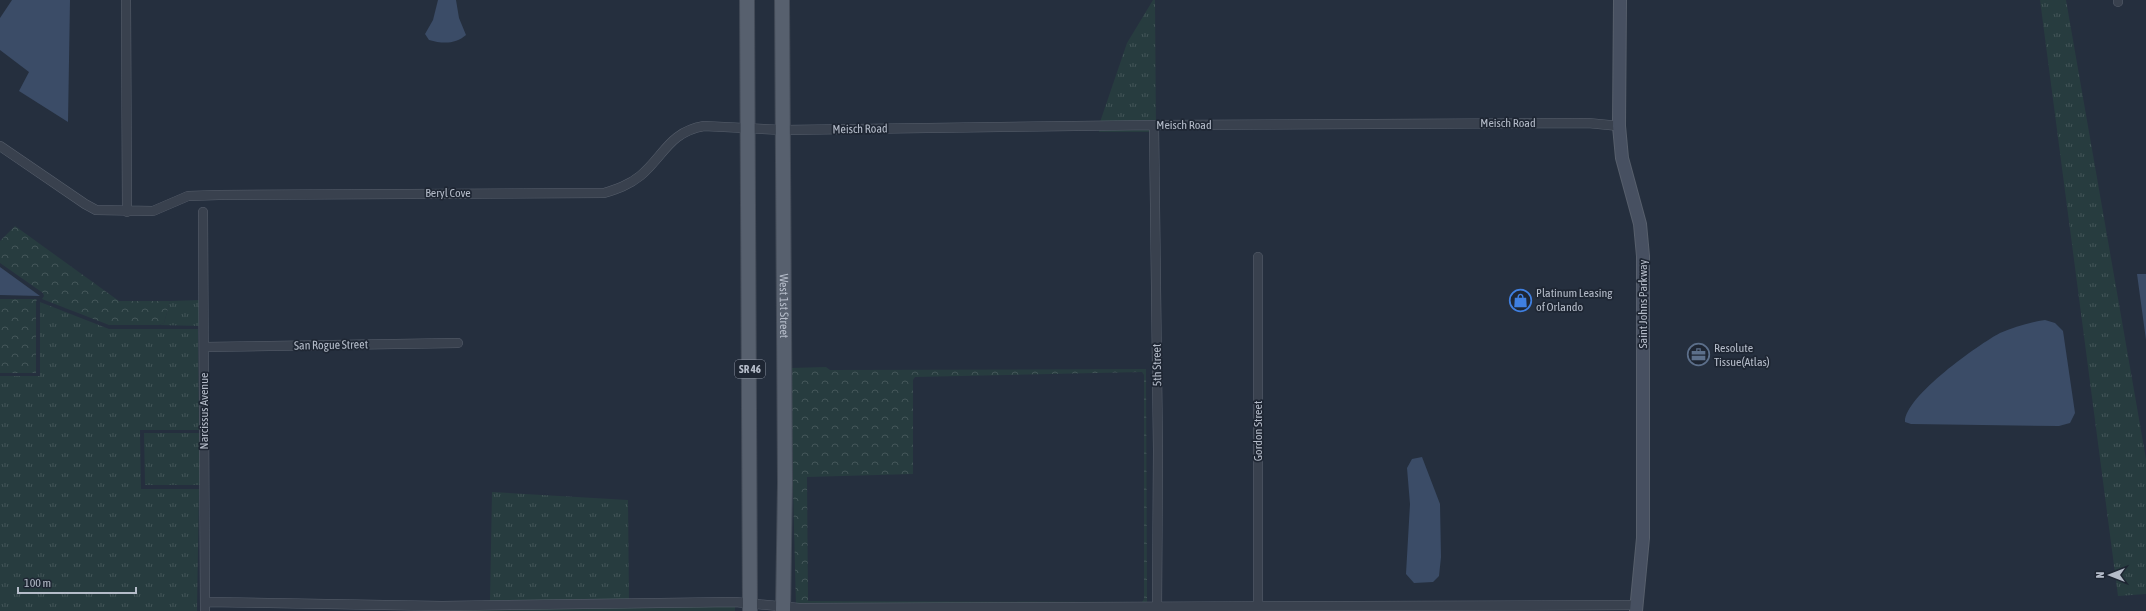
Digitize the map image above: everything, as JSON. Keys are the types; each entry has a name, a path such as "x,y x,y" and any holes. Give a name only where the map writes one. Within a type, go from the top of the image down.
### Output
{"main road":[{"name":"SR 46","path":"747,0 750,607"},
{"name":"West 1st Street","path":"782,0 785,475 783,609"}],"street":[{"path":"126,0 127,212"},
{"name":"Saint Johns Parkway","path":"1620,0 1619,126 1622,158 1640,224 1643,256 1642,538 1636,608"},
{"name":"Meisch Road","path":"748,127 783,130 1154,125 1588,123 1619,126"},
{"name":"5th Street","path":"1154,125 1158,450 1157,609"},
{"name":"Beryl Cove","path":"0,146 96,210 127,212 153,211 188,196 604,192 624,187 640,176 676,136 692,128 704,126 748,127"},
{"name":"Narcissus Avenue","path":"203,212 205,606"},
{"name":"Gordon Street","path":"1258,257 1258,605"},
{"name":"San Rogue Street","path":"204,348 458,343"},
{"path":"205,606 1157,609 1258,605 1636,608"}],"green space":[{"path":"1153,0 1155,0 1156,132 1099,132 1099,125 1127,43"},
{"path":"2040,0 2066,0 2146,459 2146,594 2118,596"},
{"path":"15,226 119,301 170,301 164,323 159,325 109,325 42,299 44,296 43,293 0,263 0,241"},
{"path":"0,299 37,299 36,373 0,373"},
{"path":"201,300 204,485 145,485 144,433 201,433 201,326 159,325 164,323 170,301"},
{"path":"40,302 109,329 198,329 199,430 140,430 141,489 199,489 197,611 0,611 0,376 40,376"},
{"path":"826,367 830,370 1146,369 1147,604 796,607 790,368","holes":["1142,372 1144,375 1144,599 1142,602 808,601 807,477 913,474 913,380 915,377"]},
{"path":"492,492 628,500 629,602 735,602 735,611 451,611 451,602 490,601"}],"water":[{"path":"12,0 70,0 68,122 19,91 29,72 0,50 0,18"},
{"path":"438,0 456,0 459,18 466,35 454,42 429,40 425,34 433,20"},
{"path":"0,267 40,296 0,295"},
{"path":"2137,274 2146,274 2146,340"},
{"path":"2045,320 2055,323 2063,331 2075,413 2070,423 2059,426 1911,424 1905,422 1908,411 1916,399 1960,359 2000,333 2022,325"},
{"path":"1422,457 1440,504 1441,557 1439,576 1433,582 1414,583 1406,574 1410,504 1407,468 1412,459"}],"place":[{"name":"Platinum Leasing of Orlando","path":"1520,300"},
{"name":"Resolute Tissue(Atlas)","path":"1699,355"}]}
